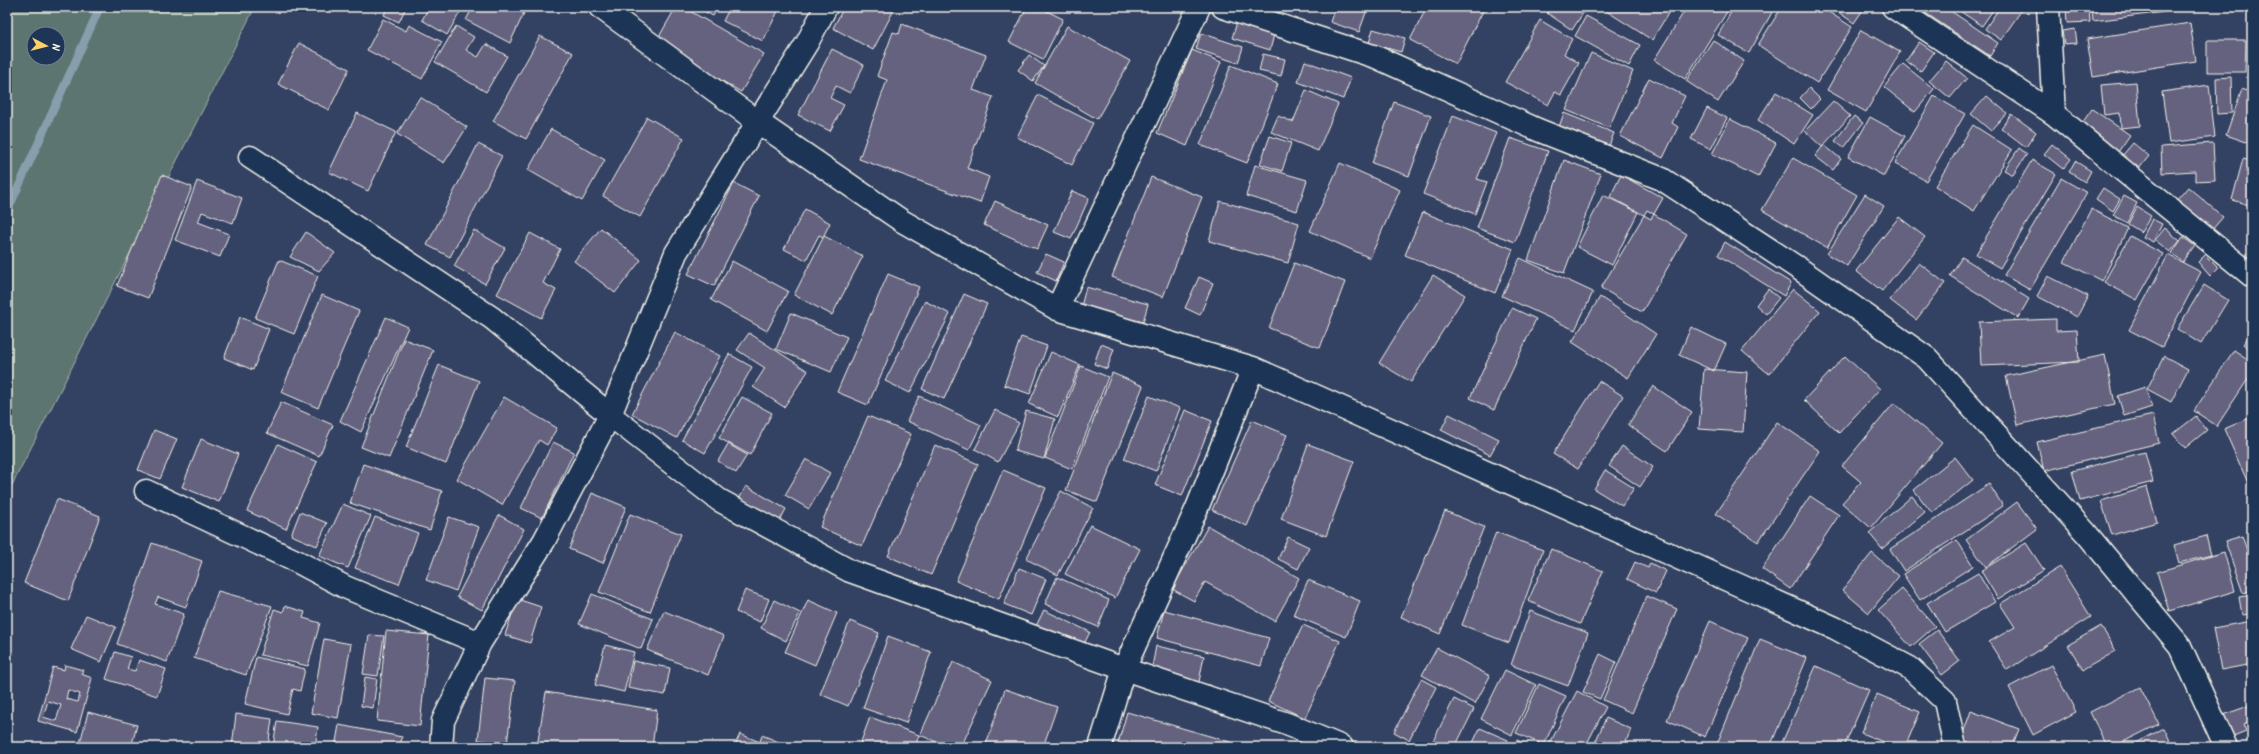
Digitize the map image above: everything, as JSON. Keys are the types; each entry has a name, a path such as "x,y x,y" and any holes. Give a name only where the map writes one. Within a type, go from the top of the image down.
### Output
{"street":[{"path":"600,7 758,122 902,221 1057,309 1253,368 1835,628 1910,668 1945,701 1955,747"},
{"path":"441,747 443,721 480,643 544,541 610,415 676,253 758,122 826,7"},
{"path":"1057,309 1199,7"},
{"path":"1223,7 1376,57 1538,130 1662,179 1801,270 1927,358 2086,533 2180,646 2226,747"},
{"path":"1893,7 2054,114 2252,276"},
{"path":"2048,7 2054,114"},
{"path":"250,157 492,318 610,415 719,500 850,571 1124,669 1287,724 1342,747"},
{"path":"1100,747 1124,669 1196,508 1253,368"},
{"path":"146,491 300,563 345,587 480,643"}],"green space":[{"path":"7,7 255,7 7,495"}],"building":[{"path":"387,7 406,7 399,22 384,15"},
{"path":"429,7 463,7 447,35 422,20"},
{"path":"473,7 512,7 524,13 510,43 466,20"},
{"path":"676,7 683,7 764,54 741,92 656,42"},
{"path":"697,7 718,7 713,16"},
{"path":"730,7 780,7 763,41 723,21"},
{"path":"844,7 895,8 873,50 833,28"},
{"path":"1027,7 1039,7 1063,19 1043,59 1009,42"},
{"path":"1335,7 1368,7 1359,32 1330,22"},
{"path":"1427,7 1475,7 1483,11 1456,64 1410,40"},
{"path":"1551,7 1587,7 1572,30 1547,13"},
{"path":"1600,7 1672,7 1652,40"},
{"path":"1687,7 1730,7 1685,79 1654,60"},
{"path":"1734,7 1775,7 1749,53 1718,35"},
{"path":"1782,7 1821,7 1852,27 1817,83 1758,45"},
{"path":"1831,7 1865,7 1854,23"},
{"path":"1927,7 1945,7 1998,43 1990,56 1924,12"},
{"path":"1954,7 1995,7 1982,26"},
{"path":"2000,7 2016,7 2021,11 2001,40 1985,29"},
{"path":"2066,7 2089,7 2090,22 2067,23"},
{"path":"2092,7 2173,7 2173,11 2093,21"},
{"path":"1239,16 1276,27 1270,50 1232,38"},
{"path":"1586,16 1640,45 1629,66 1575,36"},
{"path":"383,19 406,31 409,25 442,42 422,79 367,50"},
{"path":"1540,20 1572,39 1564,54 1579,63 1561,95 1555,92 1548,105 1505,82"},
{"path":"2190,23 2196,61 2093,77 2087,39"},
{"path":"902,24 986,55 973,90 993,97 967,168 989,177 980,203 859,159 887,80 877,76 893,32 899,34"},
{"path":"456,26 474,37 466,50 478,57 486,44 507,56 486,92 435,62"},
{"path":"1067,26 1130,61 1097,119 1035,83"},
{"path":"1373,29 1405,38 1401,52 1369,43"},
{"path":"2075,29 2077,43 2064,44 2062,31"},
{"path":"1861,30 1900,52 1866,112 1827,90"},
{"path":"1201,33 1243,47 1238,63 1196,49"},
{"path":"540,36 573,53 526,139 493,121"},
{"path":"1713,40 1744,61 1718,102 1686,81"},
{"path":"2207,40 2246,40 2245,72 2207,72"},
{"path":"1919,42 1934,52 1921,71 1906,61"},
{"path":"299,43 349,69 329,110 278,84"},
{"path":"832,49 864,65 850,93 836,86 830,98 844,105 830,131 798,115"},
{"path":"1192,50 1221,62 1187,146 1157,133"},
{"path":"1591,53 1633,71 1609,128 1566,110"},
{"path":"1263,54 1285,59 1281,76 1259,71"},
{"path":"1029,55 1044,66 1033,81 1018,70"},
{"path":"1305,61 1351,78 1343,99 1298,82"},
{"path":"1946,61 1967,78 1950,98 1929,81"},
{"path":"2252,61 2252,90 2248,90"},
{"path":"1903,64 1934,89 1915,112 1884,87"},
{"path":"1231,65 1278,84 1247,163 1200,145"},
{"path":"2231,77 2232,113 2217,114 2216,78"},
{"path":"1649,78 1685,96 1672,123 1678,127 1663,158 1620,136"},
{"path":"2136,82 2140,126 2121,128 2120,113 2104,115 2101,85"},
{"path":"2209,85 2215,137 2169,143 2162,92"},
{"path":"1809,88 1820,99 1811,109 1800,98"},
{"path":"2242,89 2252,93 2252,144 2226,135"},
{"path":"1306,90 1338,104 1318,151 1271,132 1278,116 1293,122"},
{"path":"1776,92 1813,115 1794,144 1758,120"},
{"path":"1038,95 1093,123 1072,165 1017,137"},
{"path":"1934,96 1965,114 1926,181 1895,163"},
{"path":"1987,96 2007,113 1991,131 1971,114"},
{"path":"420,97 467,127 444,163 397,134"},
{"path":"1833,101 1850,116 1822,147 1805,131"},
{"path":"1394,102 1431,116 1409,176 1372,163"},
{"path":"1707,108 1727,118 1711,149 1691,139"},
{"path":"2092,109 2130,135 2118,152 2080,126"},
{"path":"357,113 396,132 368,191 329,172"},
{"path":"1564,113 1614,133 1609,146 1559,127"},
{"path":"2011,114 2036,132 2026,147 2001,128"},
{"path":"1453,116 1496,133 1477,179 1487,182 1475,214 1423,194"},
{"path":"1854,116 1863,123 1844,148 1835,141"},
{"path":"647,117 684,138 640,217 603,196"},
{"path":"1870,117 1905,136 1884,176 1848,157"},
{"path":"1730,119 1776,143 1758,177 1712,154"},
{"path":"1973,125 2012,150 1974,211 1935,186"},
{"path":"551,129 605,160 582,201 528,170"},
{"path":"1270,136 1291,143 1282,171 1260,164"},
{"path":"1510,138 1548,151 1515,242 1477,228"},
{"path":"2133,143 2149,156 2138,170 2122,156"},
{"path":"2213,143 2215,180 2195,181 2195,171 2162,173 2161,147"},
{"path":"478,144 502,156 450,257 427,245"},
{"path":"2052,144 2071,159 2063,169 2044,154"},
{"path":"1824,145 1841,159 1833,170 1815,156"},
{"path":"2019,148 2027,154 2013,175 2004,170"},
{"path":"1793,158 1857,195 1827,248 1762,210"},
{"path":"2243,159 2252,161 2252,206 2232,200"},
{"path":"1564,160 1601,174 1564,273 1528,260"},
{"path":"2032,160 2056,174 2000,268 1976,254"},
{"path":"2075,161 2091,171 2085,182 2069,172"},
{"path":"1340,163 1400,190 1370,258 1310,231"},
{"path":"1255,165 1307,180 1297,211 1246,196"},
{"path":"162,175 192,187 148,298 117,286"},
{"path":"1621,175 1663,198 1651,219 1610,197"},
{"path":"1151,177 1202,197 1163,297 1112,277"},
{"path":"2061,178 2087,193 2030,290 2004,275"},
{"path":"197,181 242,198 233,223 202,212 198,222 229,234 220,257 175,240"},
{"path":"734,183 759,196 714,286 688,274"},
{"path":"2188,187 2223,217 2211,231 2176,201"},
{"path":"2103,188 2120,199 2113,211 2096,199"},
{"path":"1072,191 1089,198 1071,239 1054,232"},
{"path":"1865,194 1884,206 1847,266 1827,254"},
{"path":"1603,195 1638,212 1612,265 1577,247"},
{"path":"2124,196 2137,203 2127,223 2113,215"},
{"path":"995,201 1048,225 1037,249 984,225"},
{"path":"1220,201 1299,223 1288,263 1209,241"},
{"path":"2137,207 2151,216 2141,232 2128,224"},
{"path":"805,209 830,223 823,237 819,235 806,260 784,249"},
{"path":"2091,209 2128,228 2102,281 2064,262"},
{"path":"1647,210 1687,234 1642,312 1601,288"},
{"path":"1423,212 1513,249 1495,293 1405,255"},
{"path":"1899,217 1925,237 1882,291 1856,271"},
{"path":"2152,219 2162,224 2153,242 2143,237"},
{"path":"601,228 641,260 615,293 574,261"},
{"path":"2165,228 2180,241 2170,252 2155,240"},
{"path":"474,230 505,248 485,284 454,266"},
{"path":"306,232 335,253 319,271 290,257"},
{"path":"530,233 560,249 543,283 556,290 541,318 497,294"},
{"path":"824,236 863,256 832,315 794,295"},
{"path":"2130,236 2163,254 2137,300 2104,282"},
{"path":"2183,237 2195,246 2183,262 2172,253"},
{"path":"1725,242 1791,283 1784,296 1718,255"},
{"path":"1046,254 1064,262 1056,281 1037,272"},
{"path":"2168,255 2201,272 2162,347 2129,330"},
{"path":"2205,255 2218,268 2210,276 2198,262"},
{"path":"1962,257 2029,299 2018,318 1950,276"},
{"path":"1520,258 1593,292 1575,330 1502,296"},
{"path":"279,260 318,276 294,334 255,318"},
{"path":"732,261 788,291 767,331 711,300"},
{"path":"1294,263 1345,282 1320,348 1269,328"},
{"path":"1919,263 1945,283 1916,320 1890,300"},
{"path":"888,274 919,287 868,405 837,392"},
{"path":"1433,275 1465,295 1411,382 1379,363"},
{"path":"2048,276 2088,296 2077,317 2037,296"},
{"path":"1199,277 1213,283 1200,315 1185,308"},
{"path":"2204,285 2228,300 2201,344 2177,329"},
{"path":"1086,287 1148,304 1143,322 1081,307"},
{"path":"1768,289 1779,298 1766,314 1756,305"},
{"path":"1793,289 1820,311 1769,374 1742,351"},
{"path":"964,294 987,304 944,399 922,389"},
{"path":"322,295 359,311 318,408 281,392"},
{"path":"1600,297 1656,334 1628,378 1572,342"},
{"path":"925,301 950,314 910,393 885,381"},
{"path":"1512,308 1536,319 1494,410 1470,398"},
{"path":"791,313 847,337 831,372 776,349"},
{"path":"240,317 269,329 253,370 224,358"},
{"path":"386,317 408,327 361,432 340,421"},
{"path":"2056,319 2056,331 2077,330 2079,362 1981,366 1979,322"},
{"path":"1691,327 1726,344 1714,371 1679,355"},
{"path":"675,332 720,356 677,438 632,414"},
{"path":"2252,332 2252,351 2243,344"},
{"path":"749,333 808,371 784,407 753,387 765,368 737,350"},
{"path":"1021,337 1047,346 1030,394 1004,385"},
{"path":"404,339 433,350 389,458 361,447"},
{"path":"1101,344 1114,349 1107,369 1094,364"},
{"path":"2234,350 2252,362 2252,373 2217,426 2194,411"},
{"path":"1051,352 1080,365 1058,417 1029,404"},
{"path":"729,354 752,367 705,453 682,440"},
{"path":"2105,355 2115,404 2017,425 2006,376"},
{"path":"1845,356 1880,389 1839,433 1804,400"},
{"path":"2164,356 2188,369 2171,402 2147,389"},
{"path":"439,365 479,381 446,464 406,447"},
{"path":"1081,366 1108,377 1072,469 1045,458"},
{"path":"1704,369 1747,372 1743,432 1699,429"},
{"path":"1112,373 1143,386 1097,502 1066,490"},
{"path":"1599,381 1623,396 1578,469 1553,454"},
{"path":"1653,386 1692,412 1667,451 1628,425"},
{"path":"2145,387 2152,407 2124,416 2118,396"},
{"path":"919,396 981,425 969,450 907,421"},
{"path":"1149,396 1180,408 1156,471 1124,459"},
{"path":"504,397 557,428 547,445 539,440 502,505 457,479"},
{"path":"742,397 772,413 750,455 719,438"},
{"path":"281,402 333,425 319,456 267,433"},
{"path":"1894,403 1942,443 1871,528 1842,503 1861,482 1842,466"},
{"path":"995,410 1019,423 998,462 975,449"},
{"path":"1185,410 1212,421 1182,496 1155,485"},
{"path":"1026,411 1055,419 1044,459 1015,451"},
{"path":"1449,414 1499,439 1490,455 1441,430"},
{"path":"2153,415 2159,443 2044,471 2037,442"},
{"path":"868,416 911,434 862,546 820,527"},
{"path":"2196,416 2207,430 2185,448 2173,434"},
{"path":"2252,417 2252,492 2224,429"},
{"path":"1252,420 1287,435 1247,526 1212,510"},
{"path":"1777,422 1820,451 1758,542 1716,514"},
{"path":"154,430 177,439 160,479 138,470"},
{"path":"201,439 238,454 219,502 182,487"},
{"path":"553,442 574,452 542,518 521,508"},
{"path":"278,444 317,462 286,529 247,511"},
{"path":"728,444 747,455 736,473 718,461"},
{"path":"1308,444 1354,461 1326,536 1281,519"},
{"path":"935,445 978,464 931,575 888,556"},
{"path":"1622,446 1653,467 1640,487 1609,466"},
{"path":"2145,452 2153,482 2080,501 2072,471"},
{"path":"1955,457 1973,480 1932,513 1914,490"},
{"path":"806,459 830,473 809,509 785,495"},
{"path":"363,464 442,491 430,530 350,503"},
{"path":"1003,470 1046,488 999,599 956,581"},
{"path":"1605,470 1634,488 1622,506 1594,489"},
{"path":"1989,484 2003,506 1904,571 1890,549"},
{"path":"746,486 786,509 778,524 738,501"},
{"path":"2147,487 2157,522 2112,535 2101,501"},
{"path":"1061,491 1093,508 1058,575 1026,559"},
{"path":"592,493 626,507 603,563 569,549"},
{"path":"1810,496 1839,515 1790,589 1762,569"},
{"path":"1912,496 1925,512 1882,549 1869,533"},
{"path":"57,499 100,516 68,601 24,583"},
{"path":"2017,502 2037,529 1986,567 1966,540"},
{"path":"343,504 371,516 348,568 319,556"},
{"path":"1445,511 1484,527 1440,634 1401,617"},
{"path":"300,512 327,523 317,546 291,535"},
{"path":"630,514 681,534 650,612 599,592"},
{"path":"499,515 524,529 482,610 457,597"},
{"path":"375,517 418,533 399,584 355,568"},
{"path":"449,517 479,527 456,591 426,580"},
{"path":"1090,525 1140,549 1115,598 1065,574"},
{"path":"1208,526 1299,578 1275,621 1205,582 1194,601 1172,589"},
{"path":"1496,532 1543,550 1509,643 1462,625"},
{"path":"2206,536 2211,555 2179,563 2174,545"},
{"path":"2242,536 2252,565 2252,590 2243,593 2225,541"},
{"path":"1288,537 1309,547 1298,569 1278,559"},
{"path":"1957,540 1973,566 1920,600 1903,574"},
{"path":"152,543 202,561 186,607 158,597 155,604 184,614 167,662 117,644"},
{"path":"2026,543 2044,570 1998,599 1981,571"},
{"path":"1551,549 1603,571 1580,624 1528,601"},
{"path":"2224,552 2235,591 2169,611 2157,572"},
{"path":"1872,553 1899,576 1869,613 1842,590"},
{"path":"1635,562 1648,568 1650,563 1666,571 1656,593 1627,579"},
{"path":"2060,567 2091,617 2007,670 1989,642 2015,627 2000,604"},
{"path":"1019,568 1046,579 1031,615 1004,604"},
{"path":"1978,573 1995,602 1945,632 1927,603"},
{"path":"1057,577 1109,600 1098,627 1045,604"},
{"path":"1308,580 1360,601 1346,637 1293,615"},
{"path":"1902,589 1935,626 1911,647 1878,610"},
{"path":"745,590 769,599 760,622 736,612"},
{"path":"218,591 272,606 246,675 194,658"},
{"path":"592,594 653,619 641,649 579,624"},
{"path":"2252,595 2252,614 2242,615 2239,597"},
{"path":"1647,596 1677,609 1632,713 1603,700"},
{"path":"517,599 541,607 530,643 505,635"},
{"path":"774,600 800,613 786,641 761,628"},
{"path":"808,600 837,613 815,665 785,652"},
{"path":"285,606 305,612 303,618 320,623 308,666 260,655 274,609 283,612"},
{"path":"1044,610 1090,632 1081,650 1035,628"},
{"path":"1164,610 1269,638 1261,666 1157,638"},
{"path":"664,611 724,636 708,675 647,650"},
{"path":"1530,611 1588,633 1568,686 1511,665"},
{"path":"86,615 116,627 101,662 71,649"},
{"path":"850,621 879,633 848,706 820,694"},
{"path":"1710,621 1748,638 1705,737 1667,720"},
{"path":"2252,621 2252,664 2221,670 2213,628"},
{"path":"1303,625 1340,641 1305,718 1268,701"},
{"path":"2101,626 2116,651 2083,670 2068,645"},
{"path":"1937,630 1960,661 1942,675 1919,644"},
{"path":"386,631 429,635 420,726 377,721"},
{"path":"369,635 384,636 378,676 363,674"},
{"path":"888,636 931,652 906,723 863,708"},
{"path":"324,639 351,644 338,718 311,713"},
{"path":"1760,639 1807,658 1770,747 1723,747 1717,744"},
{"path":"605,645 634,652 624,692 595,685"},
{"path":"1156,646 1204,656 1198,687 1150,678"},
{"path":"1437,648 1490,676 1475,704 1422,675"},
{"path":"115,652 131,657 127,669 135,671 139,660 166,669 157,696 106,679"},
{"path":"1600,654 1616,662 1600,699 1583,692"},
{"path":"256,657 305,669 300,691 293,689 287,714 245,704"},
{"path":"633,661 670,668 665,695 628,688"},
{"path":"953,662 992,680 961,747 948,747 920,735"},
{"path":"65,665 83,670 81,674 92,678 77,732 38,721 53,667 64,670","holes":["68,690 80,694 78,702 66,699","48,701 61,705 56,721 43,717"]},
{"path":"2051,665 2076,712 2033,735 2009,687"},
{"path":"1816,666 1869,690 1844,747 1780,747"},
{"path":"1505,670 1536,685 1512,735 1481,719"},
{"path":"365,677 377,679 373,708 361,706"},
{"path":"485,678 515,681 507,744 478,740"},
{"path":"1421,679 1436,687 1409,740 1394,732"},
{"path":"1539,684 1566,696 1544,745 1516,733"},
{"path":"2140,687 2159,724 2113,747 2107,747 2090,712"},
{"path":"1005,689 1057,707 1043,747 985,747"},
{"path":"1577,691 1606,707 1585,747 1553,747 1549,745"},
{"path":"546,692 657,710 652,747 537,747"},
{"path":"1877,694 1920,712 1905,747 1896,747 1861,733"},
{"path":"1454,699 1474,709 1455,747 1430,747"},
{"path":"2251,705 2252,720 2243,724 2246,731 2226,739 2218,717"},
{"path":"1971,711 2019,729 2012,747 1982,747 1961,739"},
{"path":"88,712 137,725 132,744 140,747 79,747"},
{"path":"1127,712 1230,742 1228,747 1117,747"},
{"path":"236,714 272,719 268,747 232,747"},
{"path":"870,717 919,735 915,747 859,747"},
{"path":"1606,718 1631,729 1624,747 1593,747"},
{"path":"277,721 318,727 315,747 273,747"},
{"path":"339,725 402,737 400,747 335,747"},
{"path":"1480,728 1508,740 1505,747 1471,747"},
{"path":"2164,728 2173,747 2129,747"},
{"path":"740,734 760,742 762,735 791,747 734,747"},
{"path":"1517,740 1531,747 1514,747"},
{"path":"7,744 20,746 20,747 7,747"}],"waterway":[{"path":"7,212 100,7"}]}
